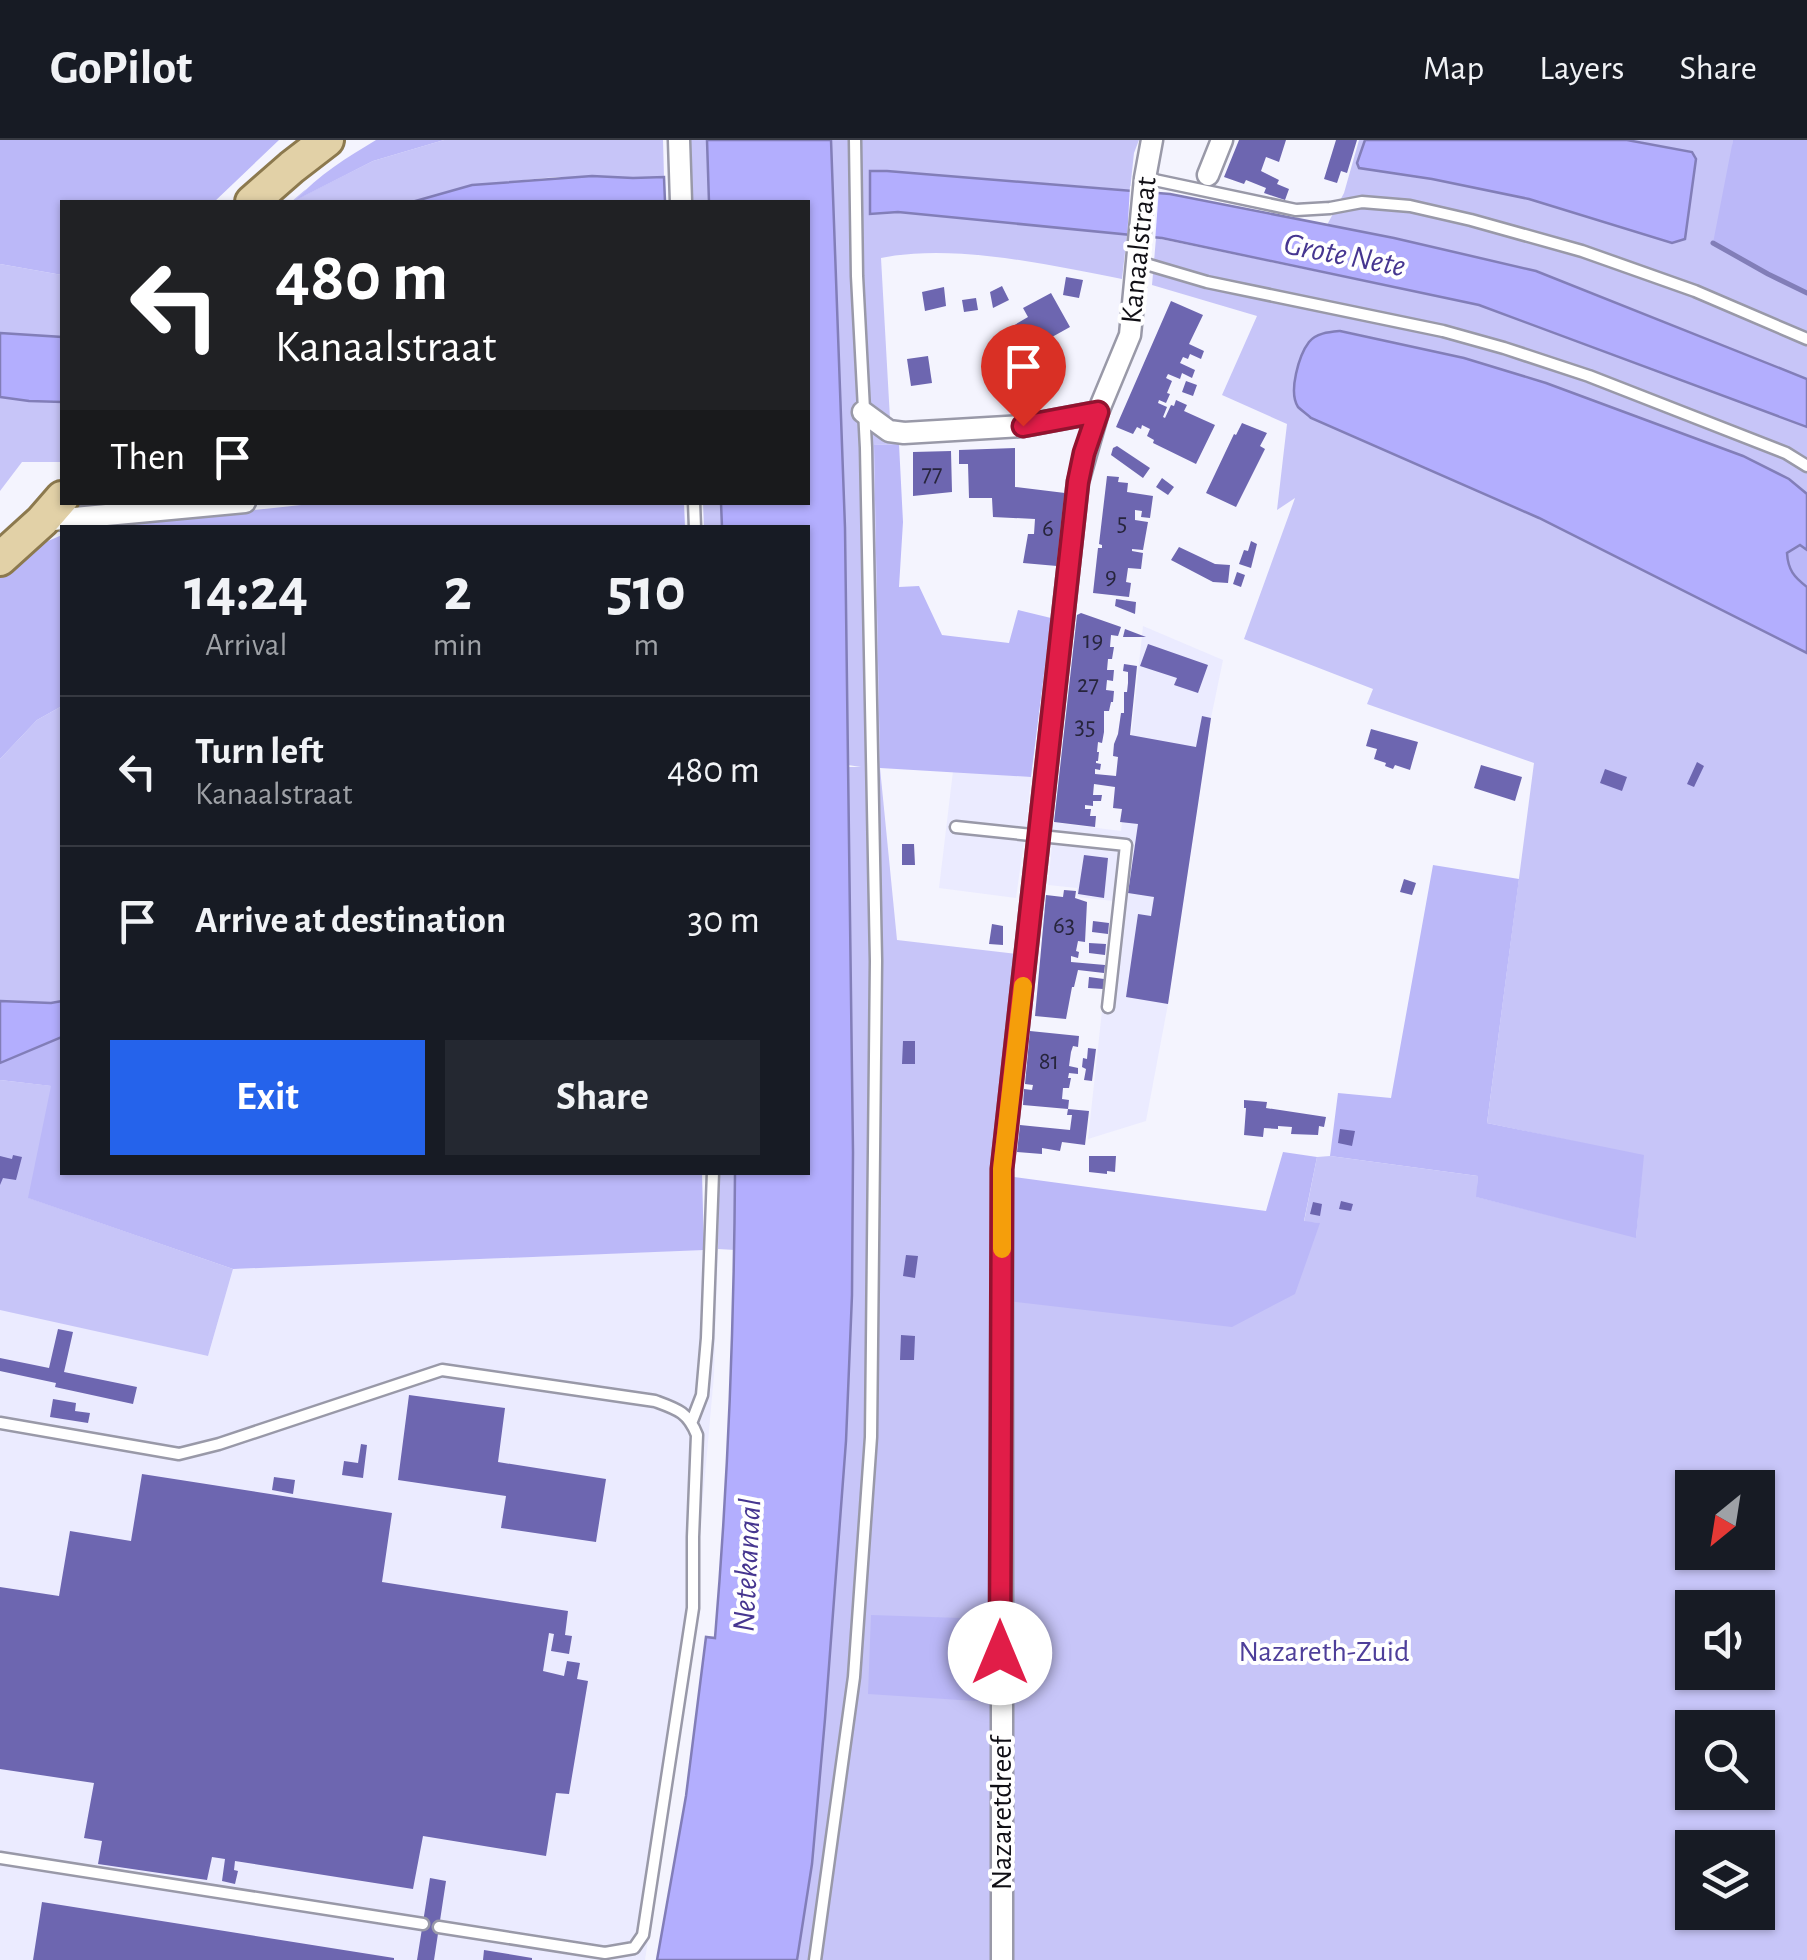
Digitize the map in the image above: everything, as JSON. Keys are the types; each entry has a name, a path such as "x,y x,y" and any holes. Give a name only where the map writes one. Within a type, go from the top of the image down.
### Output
{"main road":[{"path":"254,200 327,140"},
{"path":"0,559 52,510"}],"street":[{"path":"679,140 681,200"},
{"name":"Kanaalstraat","path":"1098,412 1130,335 1152,140"},
{"name":"Kanaalstraat","path":"1208,176 1222,140"},
{"path":"864,412 889,431 904,434 1023,426 1098,412"},
{"name":"Nazaretdreef","path":"1002,1960 1002,1169 1078,482 1098,412"},
{"path":"52,510 180,505"}],"lane":[{"path":"816,1960 854,1677 870,1437 876,962 855,140"},
{"path":"1145,182 1296,210 1362,202 1410,206 1471,220 1582,250 1695,291 1807,339"},
{"path":"1140,252 1207,282 1443,331 1504,348 1607,383 1786,454 1807,466"},
{"path":"956,826 1126,845 1108,1007"},
{"path":"692,1421 702,1395 708,1338 713,1175"},
{"path":"0,1423 180,1454 442,1370 655,1401 679,1410 692,1421 698,1434 693,1608 643,1935 633,1954 605,1954 438,1927"},
{"path":"0,1858 422,1924"}],"shaded area":[{"path":"0,140 279,140 216,200 60,200 60,275 0,264"},
{"path":"376,140 444,140 373,161 296,200 344,160"},
{"path":"1733,140 1807,140 1807,293 1713,243"},
{"path":"899,444 903,522 899,587 919,586 942,635 1009,643 1018,610 1051,618 1031,777 880,768 874,445"},
{"path":"301,505 684,505 685,525 116,525"},
{"path":"60,536 60,707 37,720 0,759 0,574 34,547"},
{"path":"1801,545 1807,550 1807,587 1792,573 1787,553"},
{"path":"1143,626 1223,660 1146,1121 1088,1139 1114,901 1077,897 1077,888 1048,885 1052,845 1024,842 1016,898 939,888 953,771 1031,777 1027,819 1121,831"},
{"path":"1433,865 1519,879 1487,1123 1644,1155 1636,1238 1476,1197 1478,1176 1330,1156 1338,1093 1391,1098"},
{"path":"60,1038 60,1175 702,1175 704,1250 233,1269 28,1198 51,1086 0,1080 0,1063"},
{"path":"1283,1152 1317,1157 1304,1221 1320,1223 1295,1294 1232,1327 1008,1301 1014,1177 1266,1211"},
{"path":"718,1249 714,1375 686,1687 645,1960 0,1960 0,1309 208,1356 233,1269"},
{"path":"871,1615 991,1619 991,1702 868,1694"}],"green space":[{"path":"444,140 663,140 664,177 556,177 472,185 419,200 293,200 306,189 299,198 373,161"},
{"path":"688,140 707,140 709,200 690,200"},
{"name":"Nazareth-Zuid","path":"831,140 1139,140 1130,190 870,172 870,214 898,212 1127,235 1122,279 970,254 881,258 890,419 899,444 874,445 880,768 897,940 1017,954 993,1174 1014,1177 1008,1301 1319,1223 1304,1222 1317,1157 1478,1176 1477,1197 1636,1237 1643,1156 1487,1123 1534,763 1367,704 1373,689 1244,639 1295,498 1277,510 1287,424 1222,395 1257,316 1152,285 1156,238 1479,305 1807,427 1807,494 1789,479 1546,383 1464,358 1340,331 1311,418 1539,518 1807,653 1807,1960 797,1960 812,1864 846,1441 853,1152 848,767 861,767 848,765 845,528"},
{"path":"1359,140 1733,140 1732,152 1768,274 1807,293 1807,379 1536,271 1327,225 1344,193"},
{"path":"0,264 60,275 60,337 0,333"},
{"path":"0,397 60,402 60,462 22,462 0,491"},
{"path":"703,505 721,505 722,525 704,525"},
{"path":"60,707 60,1001 0,1001 0,759 37,720"},
{"path":"0,1080 52,1086 29,1198 233,1269 208,1356 0,1310"},
{"path":"719,1175 735,1175 735,1250 718,1249"}],"water":[{"name":"Netekanaal","path":"707,140 831,140 845,528 852,1295 846,1441 825,1719 812,1864 797,1960 657,1960 686,1796 706,1637 715,1638 730,1406 735,1175 810,1175 810,525 722,525 721,505 810,505 810,200 709,200"},
{"path":"1365,140 1627,140 1692,152 1696,159 1685,239 1672,243 1529,199 1359,168 1357,163"},
{"name":"Grote Nete","path":"870,171 1170,194 1394,238 1536,271 1807,379 1807,427 1479,305 1162,238 898,212 870,214"},
{"path":"592,176 664,177 665,200 419,200 472,185"},
{"path":"1340,331 1464,358 1546,383 1743,456 1789,479 1807,494 1807,550 1800,545 1787,553 1793,573 1807,587 1807,653 1539,518 1311,418 1295,400 1298,364 1312,339"},
{"path":"0,333 60,337 60,402 0,397"},
{"path":"0,1001 60,1001 60,1038 0,1063"}],"pier":[{"path":"1130,186 1159,188 1155,242 1127,240"}],"building":[{"path":"1239,140 1286,140 1279,162 1266,157 1261,171 1289,189 1285,200 1264,193 1266,188 1246,180 1244,184 1224,177"},
{"path":"1336,140 1357,140 1347,173 1341,171 1337,183 1324,179"},
{"path":"1066,277 1083,280 1079,298 1063,295"},
{"path":"1002,286 1009,300 993,308 990,292"},
{"path":"944,287 946,306 925,311 922,292"},
{"path":"1051,293 1070,327 1043,342 1048,352 1021,368 1001,333 1028,317 1023,308"},
{"path":"976,298 978,310 964,312 962,300"},
{"path":"1171,301 1203,315 1189,344 1204,351 1201,359 1190,354 1180,363 1195,370 1192,378 1182,373 1180,379 1168,374 1166,378 1172,381 1167,393 1170,394 1166,403 1158,403 1167,407 1165,418 1176,400 1187,405 1184,411 1215,425 1196,464 1153,443 1147,436 1150,429 1142,425 1133,434 1116,427"},
{"path":"928,356 932,383 911,386 907,359"},
{"path":"1186,381 1197,385 1193,396 1182,392"},
{"path":"1242,423 1267,433 1260,446 1265,449 1236,507 1206,493"},
{"path":"1117,446 1150,468 1143,478 1111,455"},
{"path":"1015,448 1015,487 1065,493 1057,566 1023,563 1035,519 993,517 992,498 969,498 968,464 959,464 959,450"},
{"path":"951,451 952,492 913,496 913,452"},
{"path":"1107,476 1128,483 1127,492 1153,496 1150,518 1141,517 1142,511 1135,510 1135,520 1148,522 1143,550 1132,549 1143,553 1141,569 1128,568 1129,597 1093,593 1098,548 1102,548 1099,544"},
{"path":"1162,478 1174,487 1168,495 1156,487"},
{"path":"1251,541 1257,544 1251,568 1239,564"},
{"path":"1179,547 1215,564 1230,565 1228,583 1213,582 1171,560"},
{"path":"1237,572 1245,575 1241,587 1233,584"},
{"path":"1116,599 1136,602 1135,614 1115,606"},
{"path":"1077,615 1121,627 1118,636 1111,635 1110,647 1114,647 1107,670 1114,670 1113,681 1107,680 1106,690 1114,691 1113,702 1109,711 1104,711 1104,732 1102,743 1098,742 1096,761 1101,764 1095,774 1116,776 1118,757 1113,756 1114,744 1128,683 1124,664 1137,666 1130,735 1196,747 1202,716 1211,718 1168,1004 1126,997 1138,914 1151,916 1154,897 1128,893 1138,824 1120,822 1122,809 1113,808 1115,787 1094,784 1093,795 1102,795 1101,801 1085,805 1085,809 1091,809 1090,816 1096,816 1095,827 1054,822"},
{"path":"1125,629 1146,637 1123,637"},
{"path":"1148,644 1208,665 1198,693 1174,685 1177,678 1140,666"},
{"path":"1371,729 1418,742 1410,770 1395,765 1393,769 1374,759 1377,749 1366,746"},
{"path":"1697,762 1704,766 1694,787 1687,784"},
{"path":"1481,765 1522,777 1515,801 1474,788"},
{"path":"1605,769 1627,777 1622,791 1600,783"},
{"path":"902,844 914,844 915,865 902,865"},
{"path":"1084,855 1108,858 1104,898 1078,894"},
{"path":"1404,879 1416,883 1412,895 1400,892"},
{"path":"1064,890 1076,891 1075,898 1087,902 1085,942 1078,941 1078,958 1071,956 1071,962 1105,965 1104,973 1078,970 1066,1019 1035,1016 1046,895 1063,897"},
{"path":"1093,921 1109,923 1108,934 1092,932"},
{"path":"992,924 1003,926 1003,945 989,944"},
{"path":"1089,943 1106,944 1105,955 1089,953"},
{"path":"1089,977 1104,979 1103,989 1088,988"},
{"path":"1030,1031 1079,1036 1069,1066 1078,1068 1078,1074 1069,1073 1069,1088 1063,1088 1062,1099 1069,1100 1068,1109 1023,1105 1024,1089 1032,1090 1033,1085 1025,1084"},
{"path":"903,1041 915,1041 915,1064 902,1064"},
{"path":"1088,1048 1096,1049 1092,1081 1084,1080 1086,1069 1082,1067"},
{"path":"1244,1100 1267,1102 1266,1108 1326,1117 1324,1127 1319,1126 1318,1135 1291,1134 1292,1127 1278,1126 1264,1128 1263,1137 1244,1135"},
{"path":"1068,1109 1089,1111 1085,1145 1062,1142 1060,1151 1042,1148 1042,1154 1017,1152 1020,1125 1070,1130 1072,1115 1067,1115"},
{"path":"1340,1129 1355,1131 1352,1146 1338,1143"},
{"path":"13,1155 22,1157 16,1180 3,1178 0,1185 0,1156 12,1159"},
{"path":"1089,1156 1116,1156 1115,1172 1089,1172"},
{"path":"1341,1201 1353,1204 1351,1211 1339,1209"},
{"path":"1313,1202 1322,1204 1320,1216 1310,1214"},
{"path":"906,1255 918,1256 915,1278 903,1276"},
{"path":"58,1329 73,1332 64,1372 137,1387 133,1404 0,1371 0,1358 49,1368"},
{"path":"901,1335 915,1336 914,1360 900,1360"},
{"path":"409,1395 505,1408 498,1462 606,1479 596,1542 501,1528 506,1496 398,1480"},
{"path":"53,1399 76,1403 75,1411 90,1413 88,1423 50,1417"},
{"path":"361,1444 367,1445 363,1478 342,1475 344,1461 358,1463"},
{"path":"142,1474 392,1513 382,1582 568,1611 565,1635 572,1636 569,1654 551,1651 554,1634 549,1633 543,1671 564,1676 567,1661 580,1663 577,1679 588,1681 569,1794 556,1793 546,1856 423,1836 413,1889 235,1861 235,1884 222,1881 225,1859 212,1857 207,1880 98,1864 102,1841 84,1838 94,1783 0,1769 0,1587 59,1596 70,1531 131,1541"},
{"path":"274,1477 295,1480 293,1494 272,1490"},
{"path":"430,1878 446,1881 434,1960 417,1960"},
{"path":"42,1902 394,1958 394,1960 33,1960"},
{"path":"484,1950 532,1958 532,1960 483,1960"}],"waterway":[{"path":"1713,243 1807,293"}],"slow traffic":[{"path":"1002,1249 1002,1169 1023,986"}],"route":[{"path":"1000,1653 1002,1169 1078,482 1098,412 1023,426"}]}
